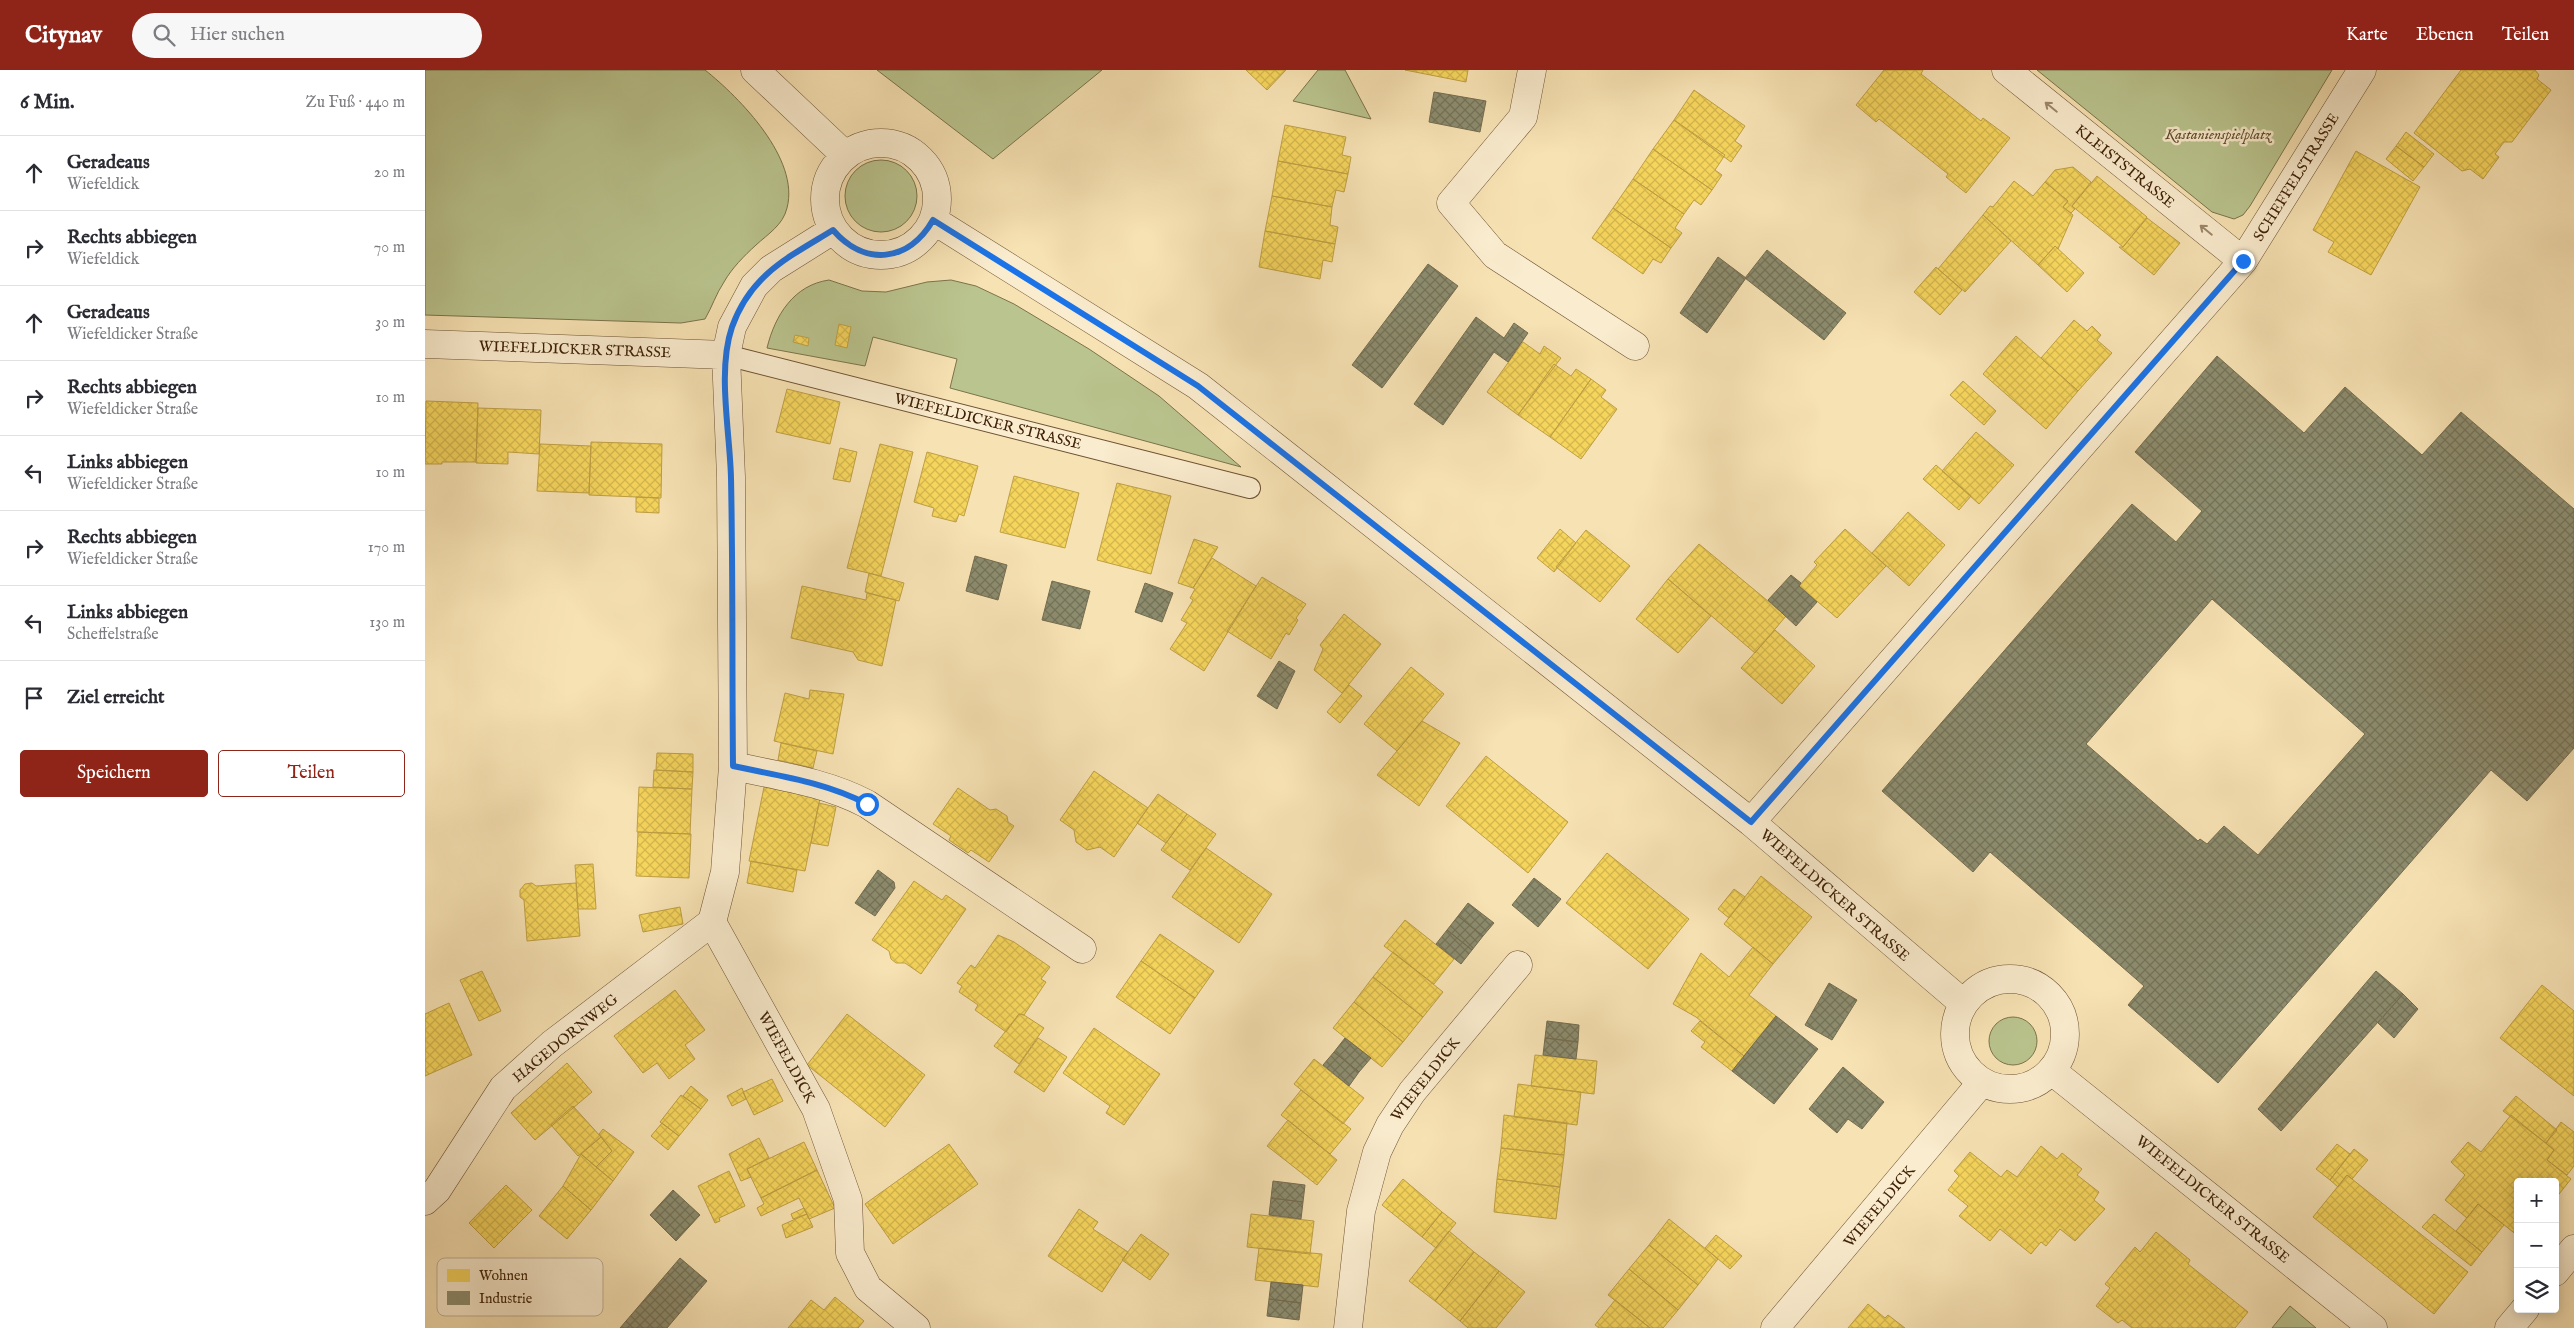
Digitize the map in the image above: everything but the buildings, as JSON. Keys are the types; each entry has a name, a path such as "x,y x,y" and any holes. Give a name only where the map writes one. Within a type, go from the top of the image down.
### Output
{"street":[{"path":"755,70 845,155"},
{"path":"1531,70 1523,116 1451,204 1495,255 1635,346"},
{"name":"KLEISTSTRASSE","path":"2006,70 2243,261"},
{"name":"SCHEFFELSTRASSE","path":"1751,822 2243,261 2363,70"},
{"path":"874,144 888,144 905,148 920,159 932,176 937,195 933,220 925,234 913,246 896,254 875,255 857,251 844,243 833,230 826,214 824,195 833,169 845,155 857,148 874,144"},
{"name":"WIEFELDICKER STRASSE","path":"933,220 1198,386 1751,822 1963,1004"},
{"path":"712,922 725,872 733,766 731,477 726,355 732,327 754,286 771,269 833,230"},
{"name":"WIEFELDICKER STRASSE","path":"425,344 726,355"},
{"path":"733,766 824,786 845,793 867,804 1081,950"},
{"name":"HAGEDORNWEG","path":"425,1201 437,1190 503,1088 552,1044 712,922"},
{"name":"WIEFELDICK","path":"712,922 816,1110 848,1200 850,1253 868,1288 916,1328"},
{"name":"WIEFELDICK","path":"1349,1328 1361,1211 1377,1152 1390,1125 1412,1092 1518,965"},
{"path":"2004,979 2020,980 2046,992 2059,1008 2065,1024 2065,1040 2061,1056 2052,1071 2037,1082 2019,1089 2000,1089 1982,1082 1968,1071 1958,1056 1954,1038 1956,1021 1963,1004 1974,992 1988,983 2004,979"},
{"name":"WIEFELDICKER STRASSE","path":"2052,1071 2373,1328"},
{"name":"WIEFELDICK","path":"1775,1328 1982,1082"},
{"path":"2558,1268 2574,1249"},
{"path":"2509,1328 2522,1313"}],"lane":[{"name":"WIEFELDICKER STRASSE","path":"726,355 1250,488"}],"green space":[{"path":"425,70 705,70 750,113 776,150 785,170 789,189 785,214 775,229 747,253 731,272 705,319 681,323 425,315"},
{"path":"877,70 1102,70 993,159"},
{"path":"1318,70 1345,70 1371,119 1293,101"},
{"name":"Kastanienspielplatz","path":"2037,70 2332,70 2250,206 2243,215 2234,219 2212,212"},
{"path":"881,160 901,166 911,176 917,196 911,216 901,226 881,232 861,226 851,216 845,196 851,176 861,166"},
{"path":"829,280 862,291 886,292 927,282 951,280 976,286 1014,304 1089,349 1159,396 1241,467 950,388 957,359 873,337 865,366 767,348 781,313 796,295 817,283"},
{"path":"2008,1017 2018,1017 2027,1021 2033,1027 2036,1032 2036,1050 2027,1061 2018,1065 2008,1065 1999,1061 1993,1055 1989,1046 1989,1036 1993,1027 1999,1021"},
{"path":"2290,1306 2316,1328 2272,1328"}],"route":[{"path":"867,804 845,793 824,786 733,766 731,477 726,355 732,327 754,286 771,269 833,230 844,243 857,251 875,255 896,254 913,246 925,234 933,220 1198,386 1751,822 2243,261"}]}
